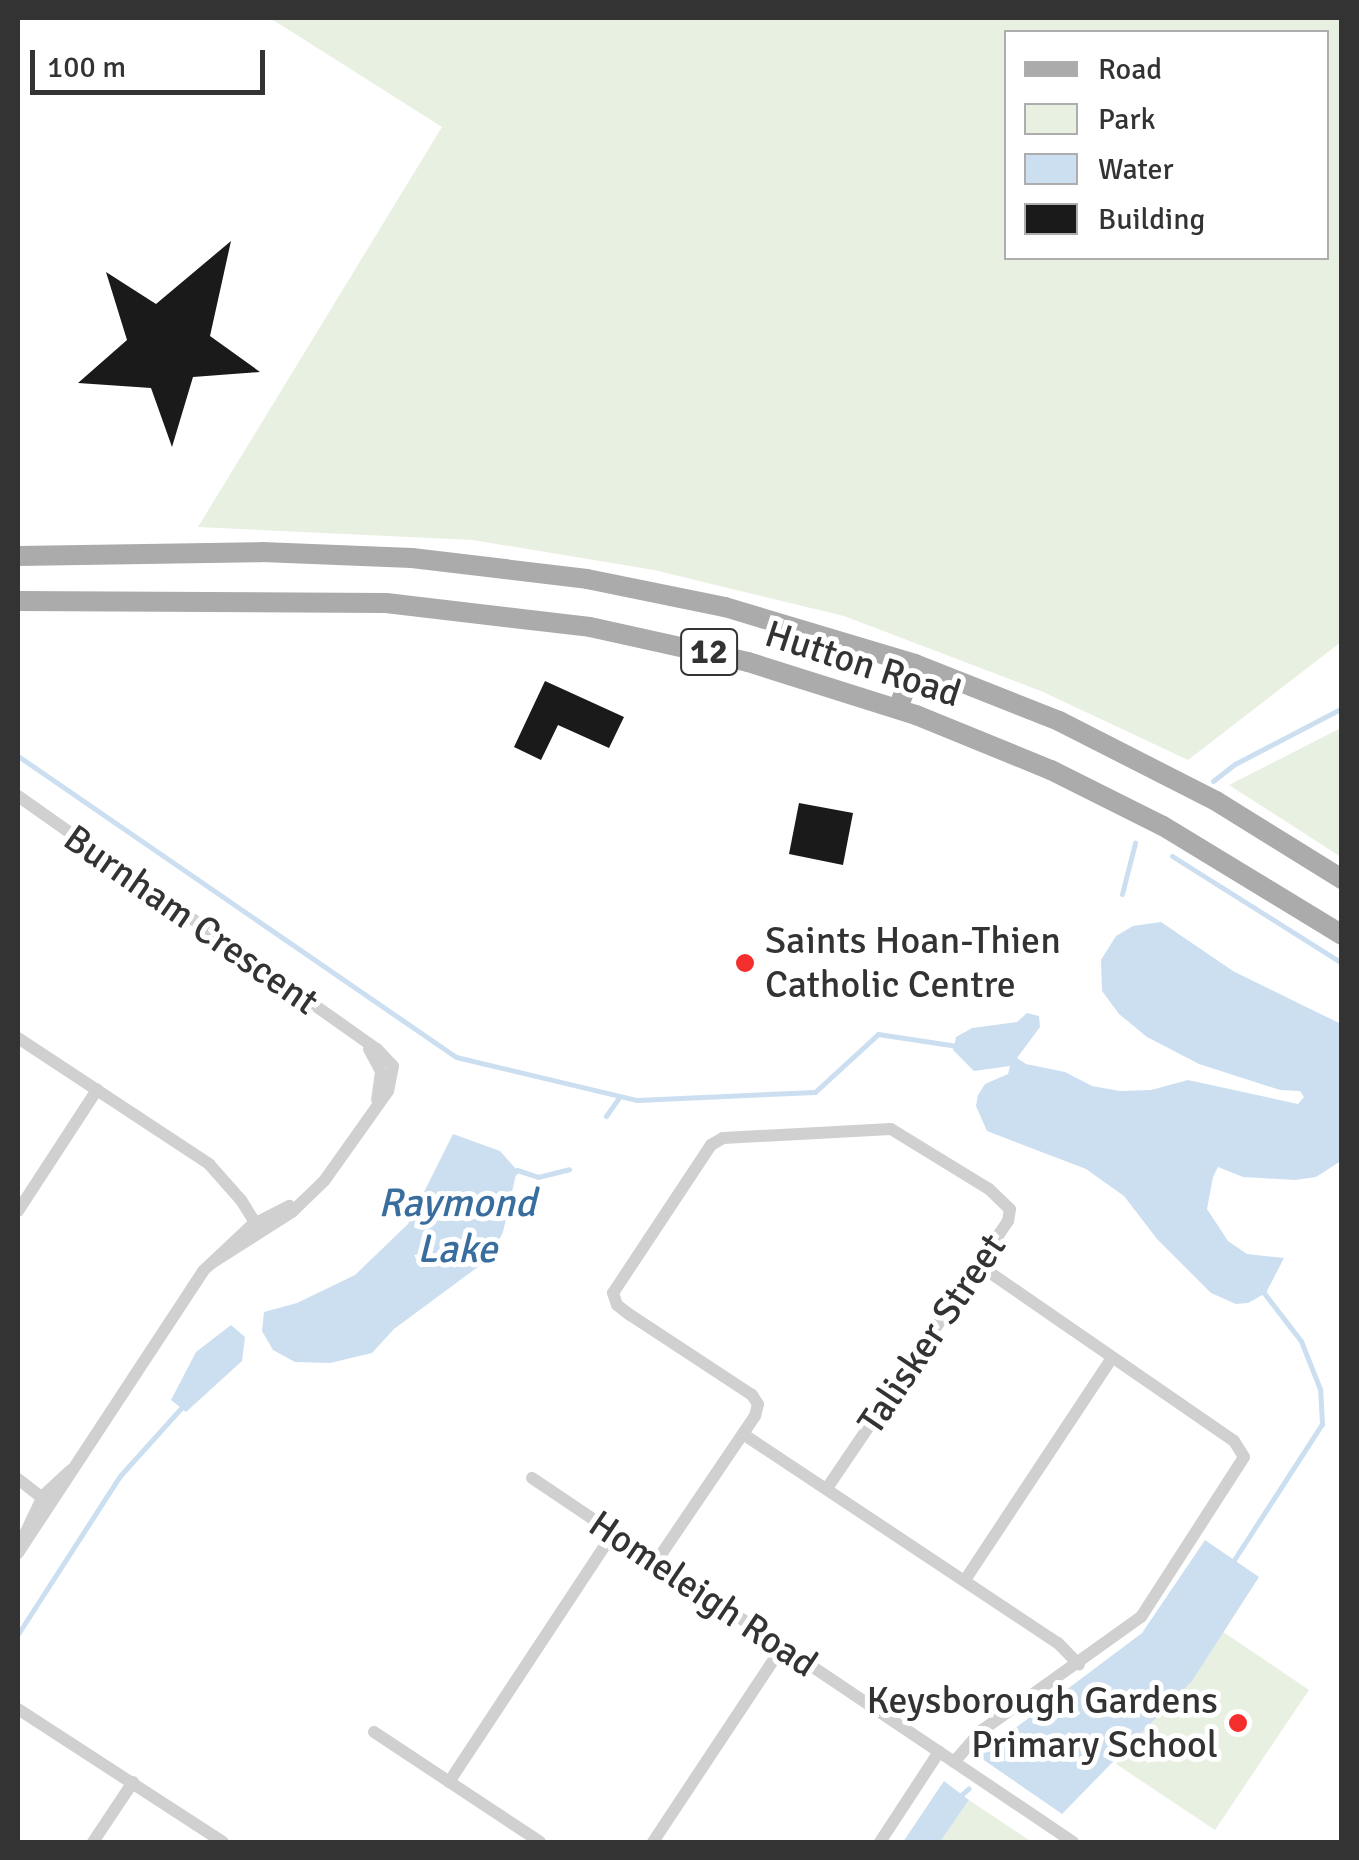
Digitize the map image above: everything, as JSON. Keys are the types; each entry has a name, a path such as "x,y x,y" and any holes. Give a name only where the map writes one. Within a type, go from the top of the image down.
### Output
{"main road":[{"name":"Hutton Road","path":"18,556 313,553 500,566 725,607 916,664 1010,700 1131,756 1216,802 1342,880"},
{"name":"Hutton Road","path":"18,602 327,600 530,618 696,649 898,708 1114,800 1218,858 1342,935"},
{"path":"898,708 916,664"}],"street":[{"name":"Burnham Crescent","path":"18,796 364,1043 380,1066 377,1102 324,1181 280,1220 256,1226 233,1252 212,1262 73,1468 64,1488 43,1500 31,1538 18,1551"},
{"path":"18,1038 209,1164 256,1226"},
{"path":"18,1210 97,1090"},
{"name":"Talisker Street","path":"656,1562 743,1434 758,1404 752,1395 630,1315 617,1305 613,1293 711,1145 723,1138 892,1130 1007,1204 1008,1221 827,1488"},
{"path":"954,1762 981,1731 1142,1618 1244,1457 1234,1441 980,1264"},
{"path":"965,1580 1112,1358"},
{"path":"743,1434 965,1580 1058,1644 1079,1665"},
{"name":"Homeleigh Road","path":"532,1478 1073,1842"},
{"path":"18,1479 43,1500"},
{"path":"18,1488 43,1500"},
{"path":"449,1782 613,1533"},
{"path":"653,1842 782,1647"},
{"path":"18,1708 223,1842"},
{"path":"374,1732 540,1842"},
{"path":"880,1842 940,1752"},
{"path":"93,1842 133,1782"}],"green space":[{"path":"270,18 1341,18 1341,642 1188,760 1041,691 844,616 654,570 473,540 198,527 442,127"},
{"path":"1341,728 1341,857 1229,785"},
{"path":"1210,1623 1309,1690 1215,1830 1116,1764"},
{"path":"969,1800 1032,1842 940,1842"}],"water":[{"path":"1161,922 1233,971 1341,1024 1341,1161 1316,1177 1295,1180 1243,1177 1218,1167 1213,1177 1207,1209 1228,1241 1247,1254 1284,1258 1266,1293 1248,1303 1236,1304 1211,1293 1157,1239 1124,1196 1086,1169 987,1131 976,1106 978,1095 985,1084 1008,1074 1010,1066 974,1071 953,1050 956,1037 972,1028 1017,1022 1027,1013 1039,1016 1040,1027 1017,1058 1026,1064 1065,1072 1092,1086 1120,1091 1151,1090 1188,1080 1298,1104 1304,1097 1300,1091 1280,1090 1199,1064 1147,1037 1119,1014 1102,991 1101,960 1116,936 1133,926"},
{"name":"Raymond Lake","path":"453,1134 500,1151 517,1170 503,1232 490,1258 394,1329 372,1353 330,1363 295,1362 273,1350 262,1331 264,1312 297,1303 355,1275 408,1224"},
{"path":"231,1325 245,1337 242,1361 186,1412 171,1400 196,1352"},
{"path":"1205,1540 1259,1577 1192,1681 1062,1814 978,1756 1142,1633"},
{"path":"944,1781 969,1800 940,1842 903,1842"}],"building":[{"path":"231,241 210,336 260,372 193,377 172,447 151,388 78,383 127,340 106,272 156,304"},
{"path":"545,681 624,717 609,748 558,725 541,760 514,747"},
{"path":"799,803 853,813 843,865 789,854"}],"waterway":[{"path":"1213,781 1235,764 1342,708"},
{"path":"18,756 456,1057 637,1100 815,1092 878,1034 957,1046"},
{"path":"1122,894 1135,843"},
{"path":"1172,856 1342,963"},
{"path":"606,1116 620,1096"},
{"path":"514,1173 517,1170 538,1177 569,1169"},
{"path":"1232,1563 1322,1424 1320,1389 1301,1341 1261,1289"},
{"path":"18,1634 119,1477 183,1406"},
{"path":"959,1797 969,1788"}],"place":[{"name":"Saints Hoan-Thien Catholic Centre","path":"745,963"},
{"name":"Keysborough Gardens Primary School","path":"1238,1723"}]}
